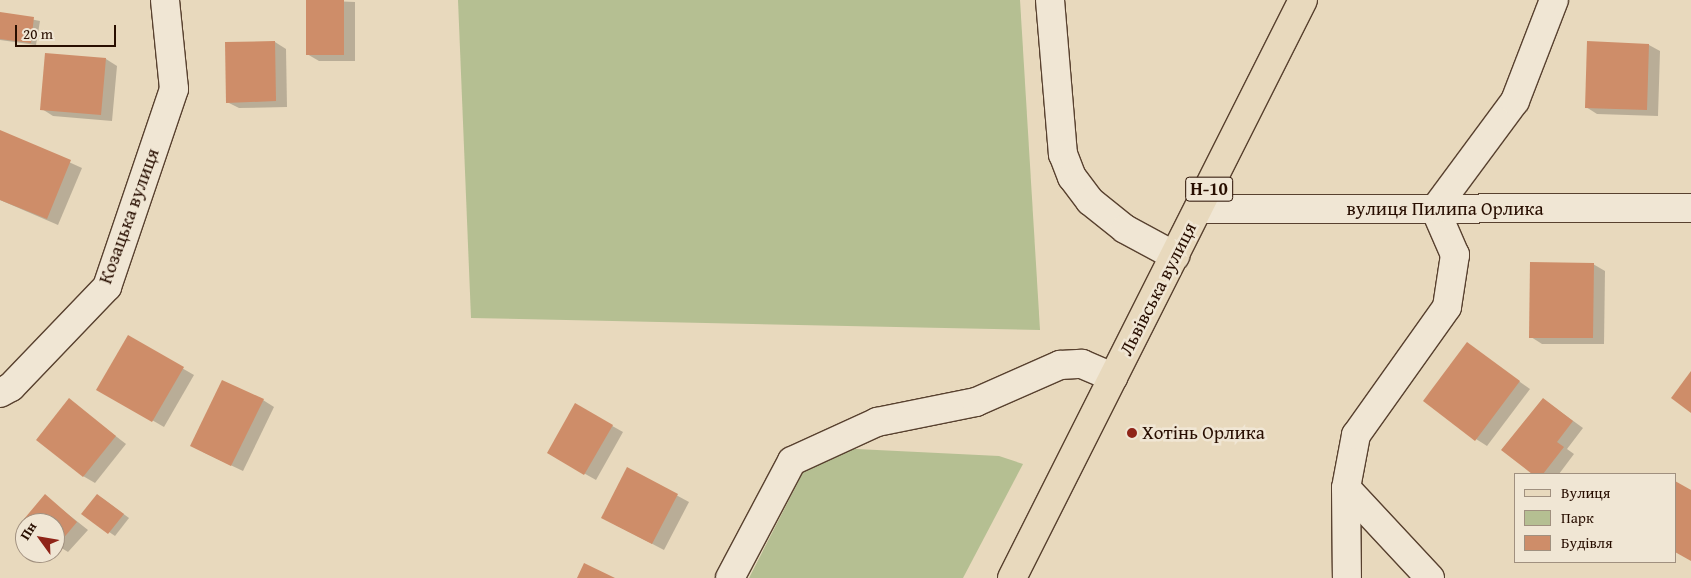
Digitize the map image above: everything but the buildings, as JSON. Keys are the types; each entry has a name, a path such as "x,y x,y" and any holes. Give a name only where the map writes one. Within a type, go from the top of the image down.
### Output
{"main road":[{"name":"Львівська вулиця","path":"1012,578 1199,210 1303,0"}],"street":[{"name":"Козацька вулиця","path":"0,394 11,387 106,287 174,89 165,0"},
{"path":"1050,0 1064,154 1072,177 1090,201 1125,229 1175,256"},
{"path":"1347,578 1346,488 1356,435 1447,307 1455,255 1435,209 1515,101 1554,0"},
{"name":"вулиця Пилипа Орлика","path":"1199,210 1691,208"},
{"path":"730,578 792,462 877,422 976,402 1060,365 1082,364 1113,378"},
{"path":"1346,488 1430,578"}],"green space":[{"path":"458,0 1020,0 1040,330 471,318"},
{"path":"816,447 999,456 1023,464 963,578 749,578"}],"place":[{"name":"Хотінь Орлика","path":"1132,433"}]}
